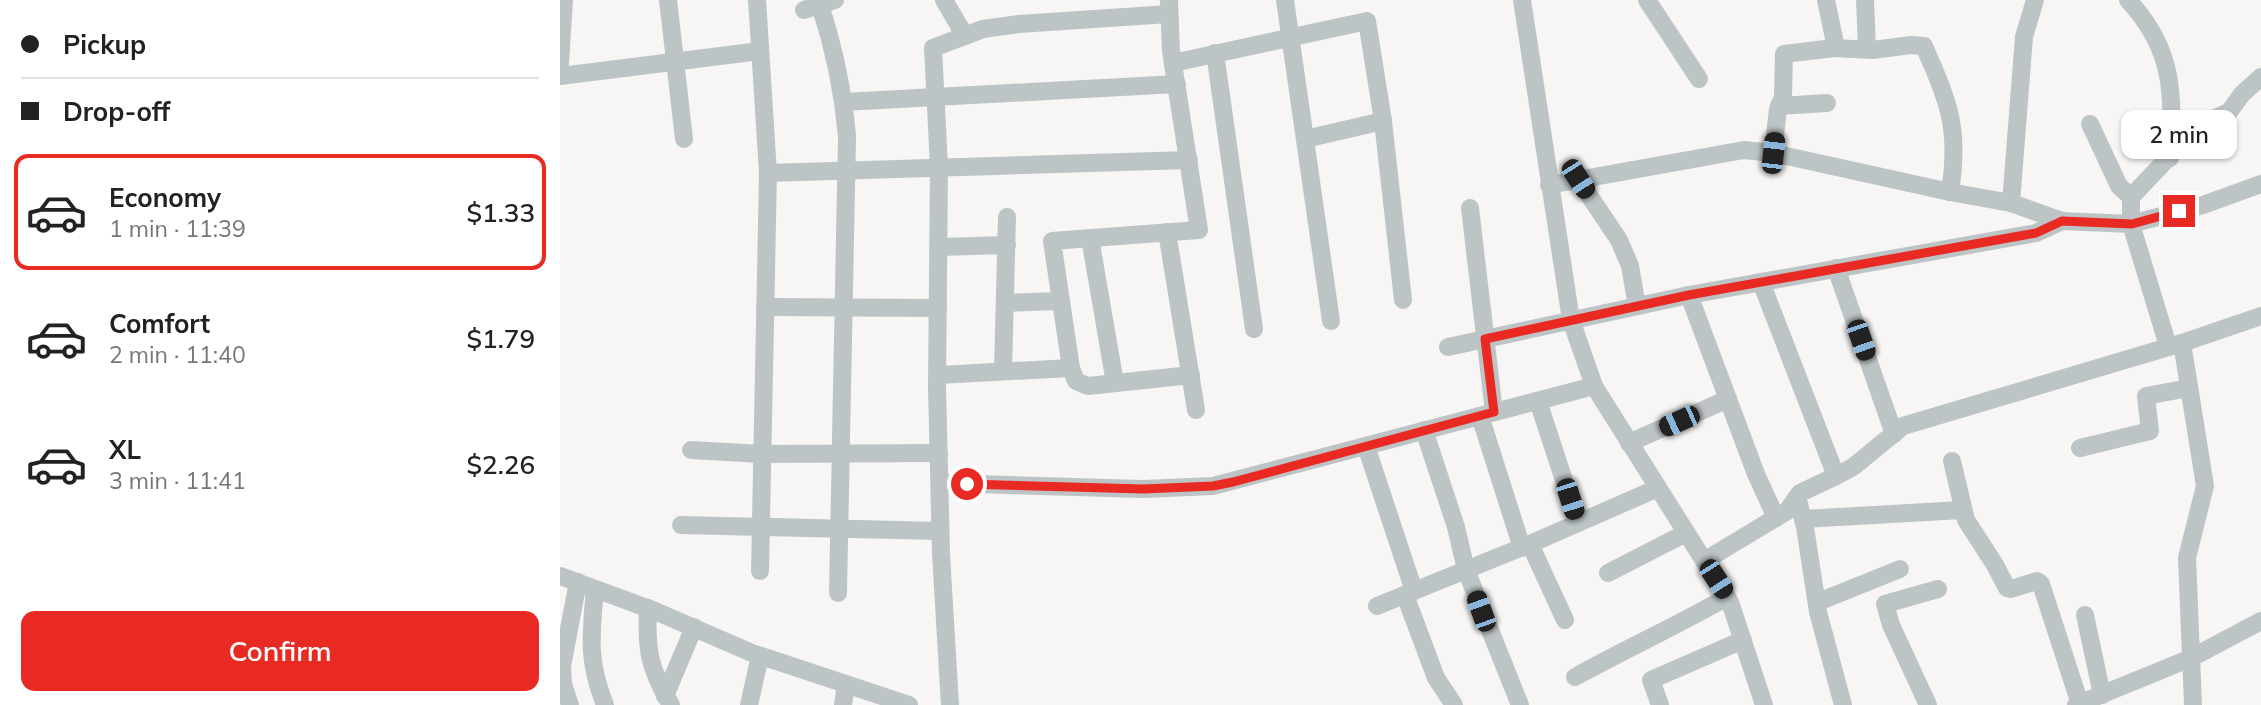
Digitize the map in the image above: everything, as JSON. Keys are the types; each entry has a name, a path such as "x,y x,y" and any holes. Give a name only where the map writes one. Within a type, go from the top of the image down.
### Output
{"street":[{"path":"560,64 564,0"},
{"path":"668,0 684,139"},
{"path":"757,0 768,173 760,571"},
{"path":"944,0 965,36"},
{"path":"1285,0 1331,321"},
{"path":"1522,0 1571,320 1594,386 1727,597 1763,705"},
{"path":"1647,0 1699,79"},
{"path":"1826,0 1836,48"},
{"path":"1865,0 1867,49"},
{"path":"2011,203 2024,37 2035,0"},
{"path":"2128,0 2143,18 2162,50 2170,79 2170,159"},
{"path":"820,5 835,50 847,136 838,593"},
{"path":"950,705 940,531 937,375 939,166 933,48 983,29 1169,7 1173,63 1199,230 1052,241 1071,368 1076,381 1088,386 1191,375"},
{"path":"1173,63 1367,21 1383,121 1403,300"},
{"path":"1773,153 1779,106 1783,97 1784,54 1836,48 1924,46 1941,84 1952,124 1954,167 1950,192"},
{"path":"560,76 761,51"},
{"path":"1215,53 1254,329"},
{"path":"2131,197 2202,124 2230,112 2242,94 2261,78"},
{"path":"844,102 1177,84"},
{"path":"1779,106 1827,103"},
{"path":"1305,139 1383,121"},
{"path":"2090,124 2119,186 2131,197 2132,224 2189,388 2205,486 2187,558 2193,705"},
{"path":"1549,185 1744,149 2011,203 2062,221 2132,224 2203,205 2261,184"},
{"path":"768,173 1189,160"},
{"path":"1578,179 1619,240 1630,266 1637,306"},
{"path":"1470,208 1485,339 1487,414 1526,546 1564,620"},
{"path":"1003,371 1007,217"},
{"path":"1448,347 1689,295 2036,233 2062,221"},
{"path":"1167,232 1195,410"},
{"path":"1090,238 1115,383"},
{"path":"939,247 1007,245"},
{"path":"1836,268 1894,434"},
{"path":"1761,282 1836,476"},
{"path":"1689,295 1756,474 1776,518"},
{"path":"1005,303 1060,301"},
{"path":"765,307 938,308"},
{"path":"1704,561 1787,511 1800,493 1853,467 1903,426 2175,345 2261,316"},
{"path":"937,375 1071,368"},
{"path":"942,483 1143,489 1213,486 1594,386"},
{"path":"2080,448 2150,431 2146,396 2189,388"},
{"path":"1629,443 1728,399"},
{"path":"1538,401 1578,523"},
{"path":"1424,430 1456,527 1466,570 1520,705"},
{"path":"1366,446 1436,678 1454,705"},
{"path":"691,450 762,454 939,453"},
{"path":"1952,461 1962,510 1969,527 2007,588 2036,581 2041,584 2078,704 2191,658 2261,621"},
{"path":"1377,606 1526,546 1658,488"},
{"path":"1797,497 1818,612 1843,705"},
{"path":"1803,519 1962,510"},
{"path":"681,525 940,531"},
{"path":"1608,573 1686,533"},
{"path":"1818,602 1900,569"},
{"path":"560,576 648,608 760,656 909,705"},
{"path":"570,705 564,684 563,649 567,612 578,582"},
{"path":"595,589 590,649 598,687 605,705"},
{"path":"1928,705 1891,625 1885,604 1938,589"},
{"path":"1575,677 1675,627 1727,597"},
{"path":"648,608 646,645 668,700"},
{"path":"2085,615 2102,695"},
{"path":"668,700 694,627"},
{"path":"1660,705 1651,680 1743,640"},
{"path":"749,705 760,656"},
{"path":"843,705 846,684"}],"route":[{"path":"967,484 1143,489 1213,486 1233,482 1494,412 1485,339 1689,295 2036,233 2062,221 2132,224 2179,211"}]}
